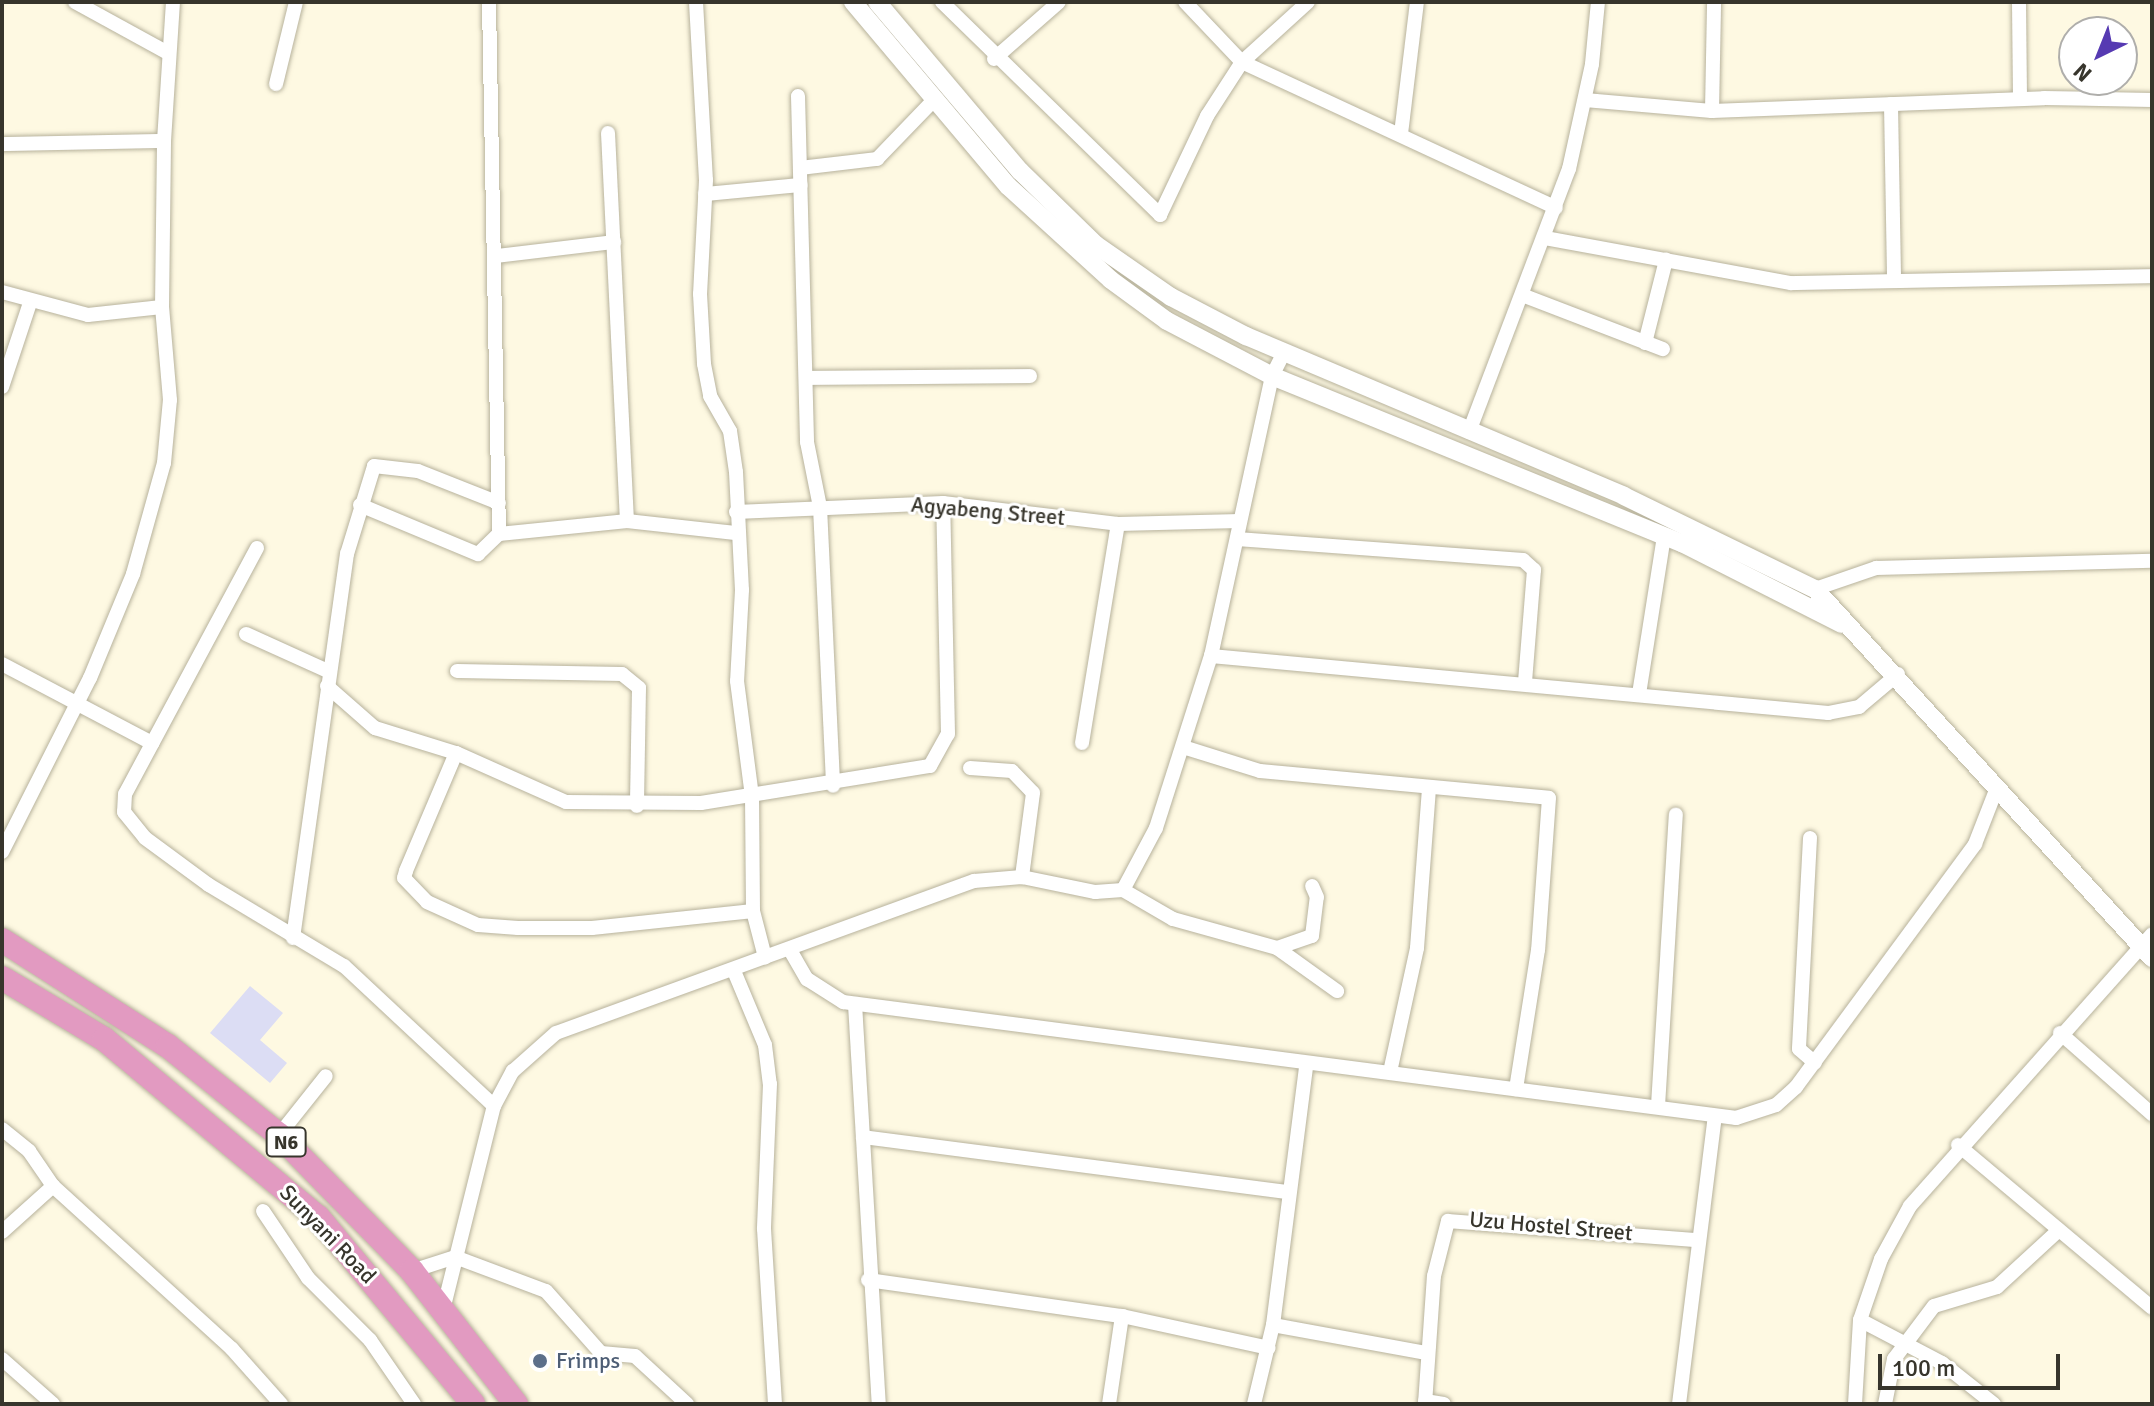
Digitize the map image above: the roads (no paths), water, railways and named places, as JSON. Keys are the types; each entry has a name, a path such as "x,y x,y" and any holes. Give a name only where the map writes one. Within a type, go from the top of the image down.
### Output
{"main road":[{"name":"N6","path":"2,940 168,1046 279,1135 412,1271 516,1404"},
{"name":"Sunyani Road","path":"2,978 104,1039 318,1217 473,1404"}],"street":[{"path":"75,2 168,53"},
{"path":"2,852 78,704 133,574 164,463 170,400 162,307 164,141 173,2"},
{"path":"276,84 296,2"},
{"path":"489,2 499,534"},
{"path":"696,2 705,194 704,364 710,396 730,431 735,533 742,590 739,709 752,796 753,911 765,957"},
{"path":"853,2 933,101 1008,186 1111,280 1167,321 1272,376 1664,536 1848,627"},
{"path":"877,2 1020,171 1096,245 1198,313 1469,432 1636,501 1815,589 1848,627 1898,674 1996,790 2148,947 2060,1033 1958,1145 1893,1233 1860,1320 1855,1404"},
{"path":"942,2 994,59 1160,215 1219,94 1242,62 1308,2"},
{"path":"994,59 1059,2"},
{"path":"1185,2 1242,62 1556,208"},
{"path":"1401,134 1417,2"},
{"path":"1469,432 1556,208 1585,100 1598,2"},
{"path":"1712,111 1714,2"},
{"path":"2019,2 2020,99"},
{"path":"798,96 807,442 820,507 833,786"},
{"path":"1585,100 1712,111 2020,99 2152,100"},
{"path":"800,168 877,159 933,101"},
{"path":"1891,104 1894,276"},
{"path":"608,133 627,521"},
{"path":"2,144 164,141"},
{"path":"705,194 801,185"},
{"path":"1545,238 1791,283 1894,276 1928,281 2152,276"},
{"path":"496,256 614,242"},
{"path":"1645,343 1666,260"},
{"path":"2,292 30,303 88,315 162,307"},
{"path":"1522,295 1663,349"},
{"path":"2,387 30,303"},
{"path":"1123,890 1156,828 1211,656 1272,376 1285,351"},
{"path":"806,378 1030,376"},
{"path":"293,938 328,678 360,505 381,462 499,503"},
{"path":"246,634 328,678 375,728 456,753 566,802 637,806 833,786 930,766 944,749 943,503"},
{"name":"Agyabeng Street","path":"736,512 943,503 1118,524 1240,521"},
{"path":"360,505 478,554 499,534 627,521 735,533"},
{"path":"1082,743 1118,524"},
{"path":"1639,694 1664,536"},
{"path":"1237,539 1523,560 1534,570 1525,681"},
{"path":"257,548 122,802 128,823 209,885 344,966 494,1106"},
{"path":"1815,589 1876,568 1989,561 2152,561"},
{"path":"1211,656 1525,681 1844,712 1898,674"},
{"path":"2,664 152,743"},
{"path":"457,671 622,674 639,688 637,806"},
{"path":"1183,747 1232,767 1549,798 1538,950 1516,1089"},
{"path":"456,753 404,878 427,902 478,925 518,928 592,928 753,911"},
{"path":"970,768 1012,771 1033,793 1022,877"},
{"path":"1390,1072 1417,948 1429,787"},
{"path":"790,950 807,979 827,997 855,1004 1306,1066 1390,1072 1736,1118 1776,1105 1815,1063 1975,844 1996,790"},
{"path":"1658,1106 1676,815"},
{"path":"1810,838 1799,1049 1815,1063"},
{"path":"443,1310 494,1106 513,1071 556,1033 734,971 939,890 1022,877 1095,892 1123,890 1173,919 1277,948 1337,991"},
{"path":"1277,948 1312,936 1317,897 1312,886"},
{"path":"734,971 765,1045 770,1084 764,1229 775,1404"},
{"path":"855,1004 868,1280 879,1404"},
{"path":"2060,1033 2152,1114"},
{"path":"1254,1404 1273,1325 1287,1192 1306,1066"},
{"path":"279,1135 326,1076"},
{"path":"1679,1404 1697,1240 1715,1116"},
{"path":"2,1129 29,1151 53,1186 232,1349 281,1404"},
{"path":"863,1137 1287,1192"},
{"path":"1958,1145 2152,1308"},
{"path":"2,1232 53,1186"},
{"path":"263,1211 308,1278 370,1340 414,1404"},
{"name":"Uzu Hostel Street","path":"1425,1402 1425,1353 1436,1264 1444,1228 1455,1217 1697,1240"},
{"path":"1885,1404 1894,1359 1943,1299 1997,1287 2059,1230"},
{"path":"412,1271 455,1257 546,1291 601,1353 635,1356 687,1404"},
{"path":"868,1280 1122,1316 1269,1348"},
{"path":"1109,1404 1122,1316"},
{"path":"1860,1320 1942,1363 1994,1404"},
{"path":"1273,1325 1425,1353"},
{"path":"2,1359 53,1404"},
{"path":"1425,1402 1444,1404"}],"place":[{"name":"Frimps","path":"540,1361"}]}
